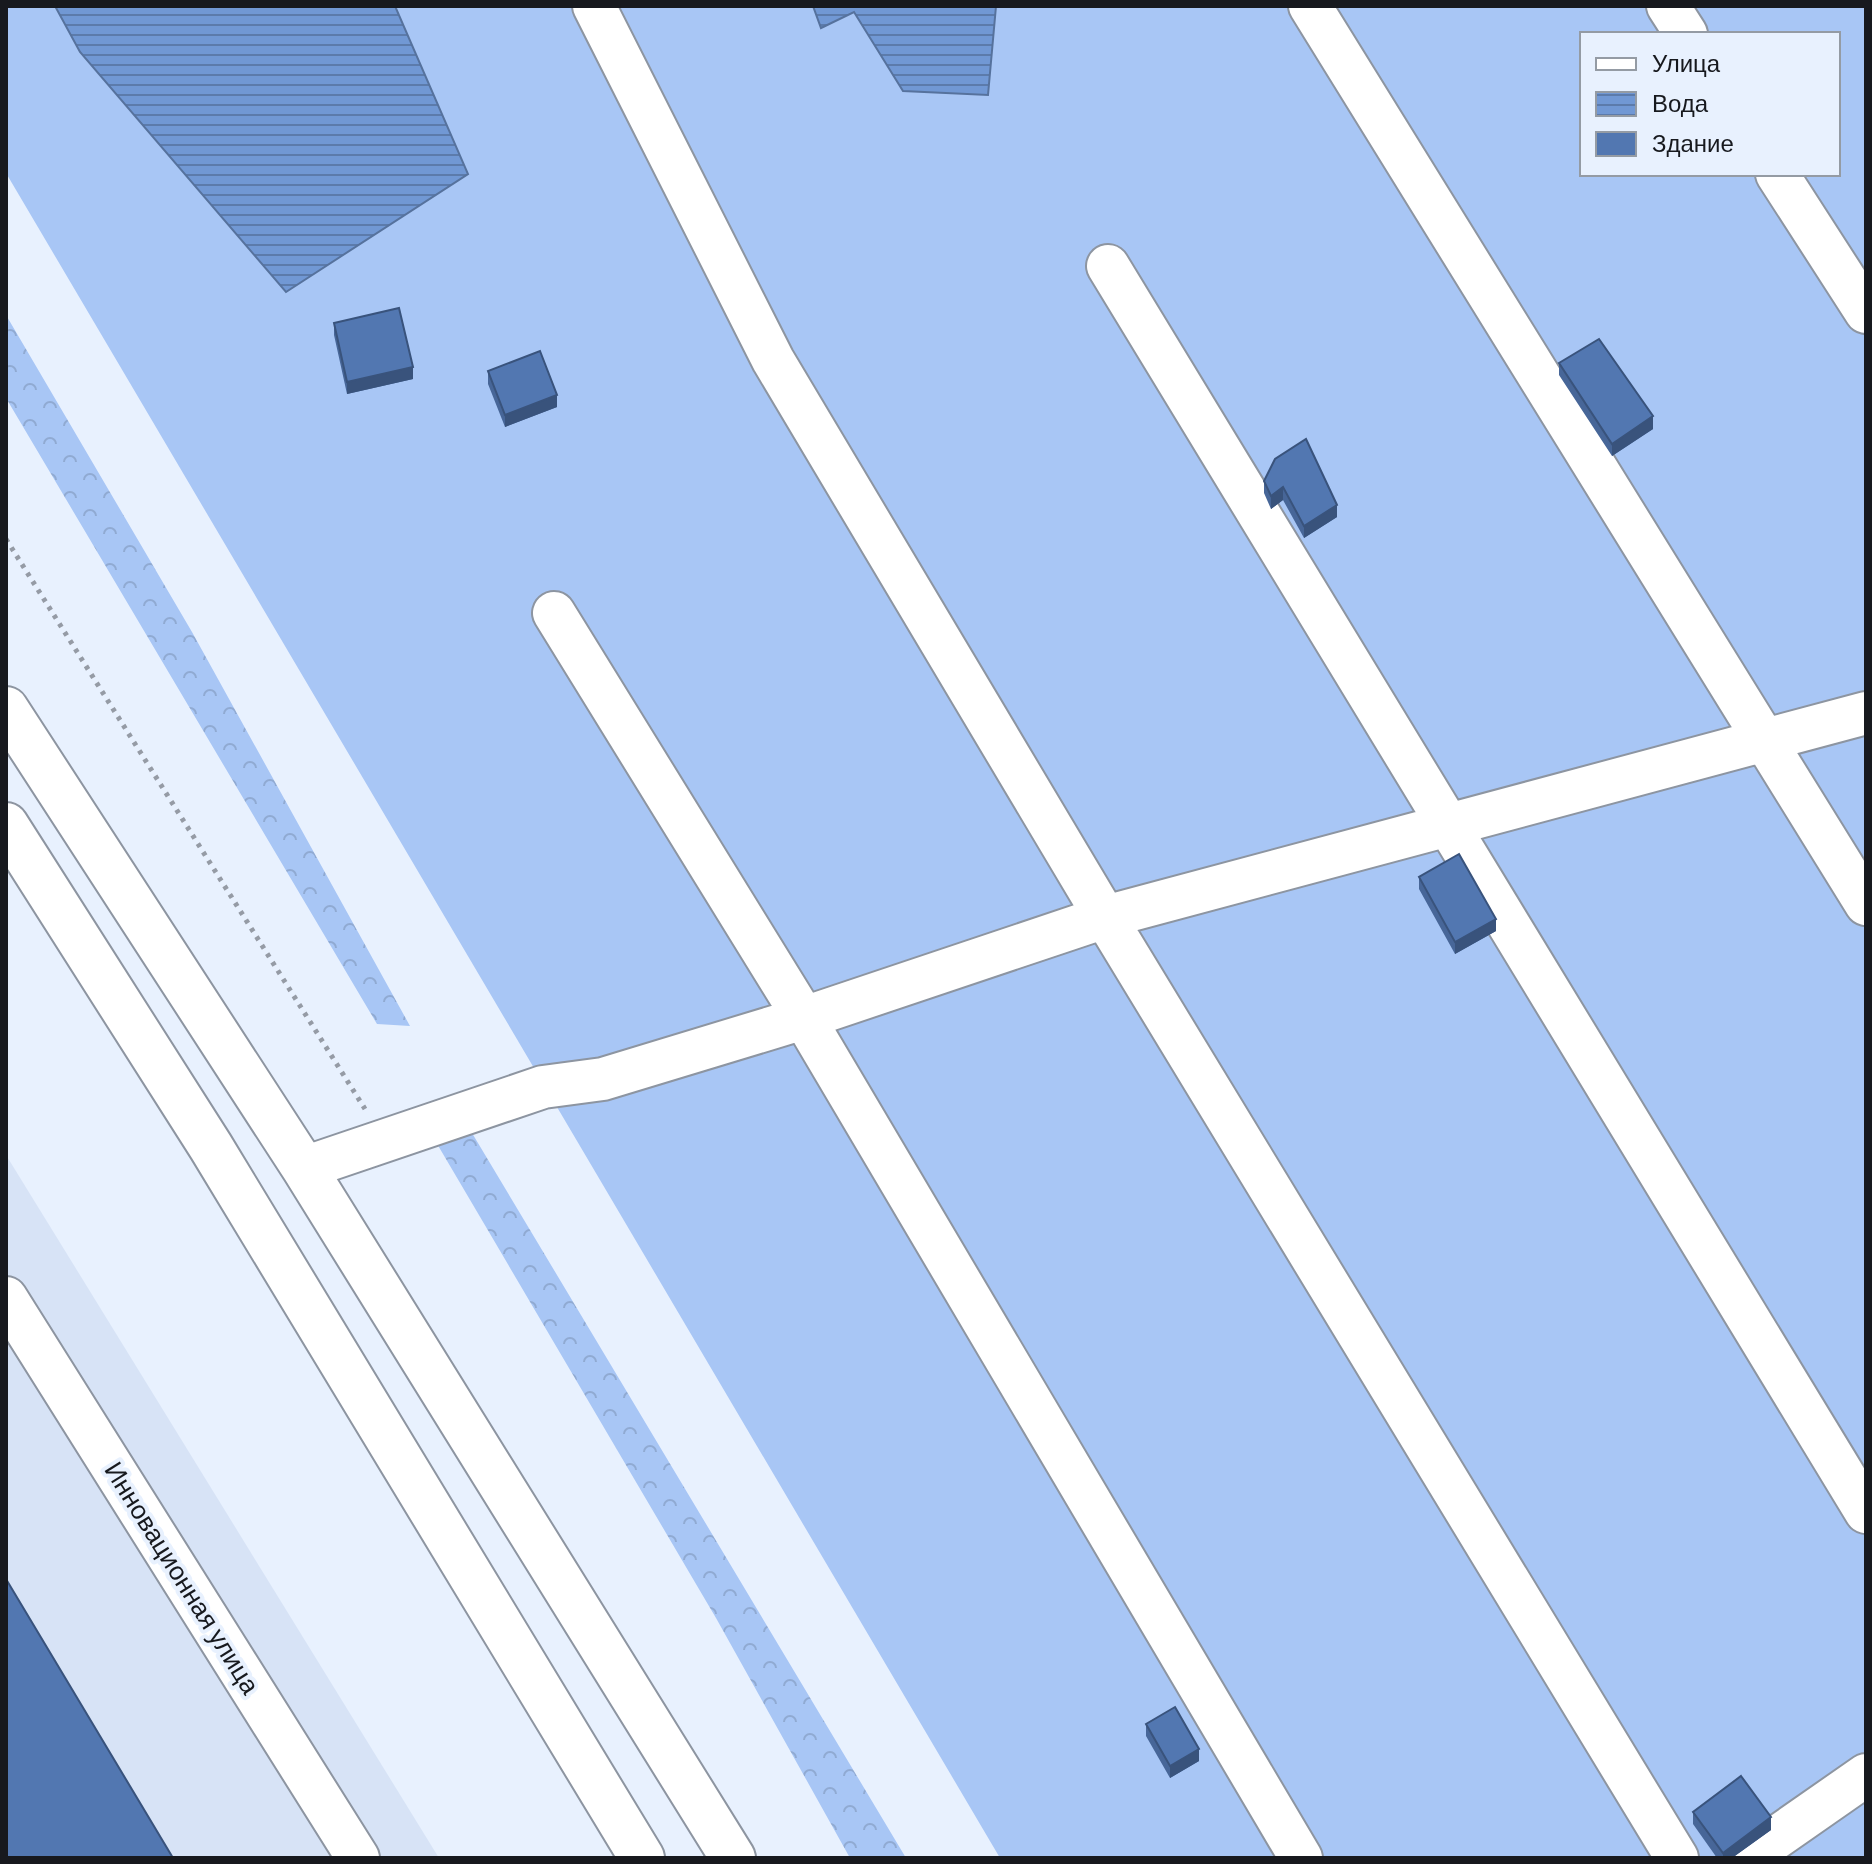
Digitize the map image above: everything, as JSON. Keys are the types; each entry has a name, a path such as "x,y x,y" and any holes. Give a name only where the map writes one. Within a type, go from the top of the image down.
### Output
{"main road":[{"path":"6,709 304,1168 733,1858"},
{"path":"6,825 219,1160 642,1858"}],"street":[{"path":"594,6 773,360 1105,917 1677,1858"},
{"path":"1310,6 1866,904"},
{"path":"1668,6 1685,32"},
{"path":"1778,176 1866,312"},
{"path":"1108,266 1866,1512"},
{"path":"554,613 804,1018 1301,1858"},
{"path":"304,1168 543,1087 603,1079 804,1018 1105,917 1866,713"},
{"name":"Инновационная улица","path":"6,1298 358,1858"},
{"path":"1747,1858 1866,1775"}],"path":[{"path":"6,539 384,1140"}],"shaded area":[{"path":"6,1155 439,1858 6,1858"}],"green space":[{"path":"6,6 1866,6 1866,1858 1000,1858 6,173"},
{"path":"6,315 192,632 410,1026 377,1024 6,398"},
{"path":"466,1123 906,1858 850,1858 716,1618 433,1137"}],"water":[{"path":"55,6 395,6 468,174 286,292 80,52"},
{"path":"813,6 996,6 988,95 903,91 854,12 821,28"}],"building":[{"path":"399,308 413,367 347,382 334,323"},
{"path":"1599,339 1653,416 1612,444 1559,363"},
{"path":"540,351 557,395 505,415 488,371"},
{"path":"1306,439 1337,505 1304,526 1283,487 1271,496 1264,481 1275,459"},
{"path":"1459,854 1496,919 1455,942 1419,877"},
{"path":"6,1579 173,1858 6,1858"},
{"path":"1175,1707 1199,1749 1170,1766 1146,1724"},
{"path":"1741,1776 1771,1817 1723,1853 1693,1812"}]}
